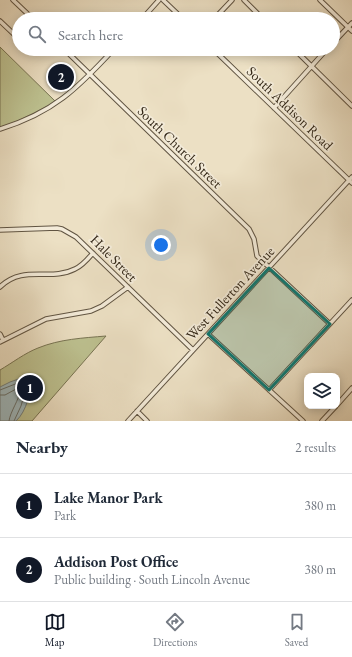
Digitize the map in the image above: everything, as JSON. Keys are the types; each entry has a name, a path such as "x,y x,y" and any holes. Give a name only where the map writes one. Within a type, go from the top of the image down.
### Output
{"street":[{"path":"13,0 26,12"},
{"path":"148,12 159,0"},
{"path":"163,0 175,12"},
{"path":"221,12 232,0"},
{"path":"244,0 256,12"},
{"path":"320,0 332,12"},
{"path":"340,19 352,31"},
{"path":"0,21 12,32"},
{"path":"340,36 352,23"},
{"name":"South Church Street","path":"71,56 252,233 256,245 257,256 330,324"},
{"path":"0,129 25,121 58,103 90,75 108,56"},
{"name":"South Addison Road","path":"220,56 351,180"},
{"path":"301,56 352,106"},
{"path":"274,108 321,56"},
{"name":"West Fullerton Avenue","path":"128,421 351,180"},
{"name":"Hale Street","path":"0,230 62,229 76,237 193,350"},
{"path":"0,287 19,275 60,273 70,271 81,266 93,253"},
{"path":"0,334 2,341 46,319 97,309 128,287"},
{"path":"269,390 352,300"},
{"path":"208,334 303,421"},
{"path":"340,401 352,388"},
{"path":"322,421 332,409"},
{"path":"137,411 147,421"}],"highlighted area":[{"path":"269,268 330,324 269,390 208,334"}],"green space":[{"path":"0,47 56,102 12,124 0,127"},
{"path":"106,336 32,421 0,421 0,370 28,353 46,345 72,339"}],"water":[{"path":"27,376 33,379 28,401 20,417 16,421 0,421 0,387"}],"place":[{"name":"Addison Post Office","path":"61,77"},
{"name":"Lake Manor Park","path":"30,388"}]}
